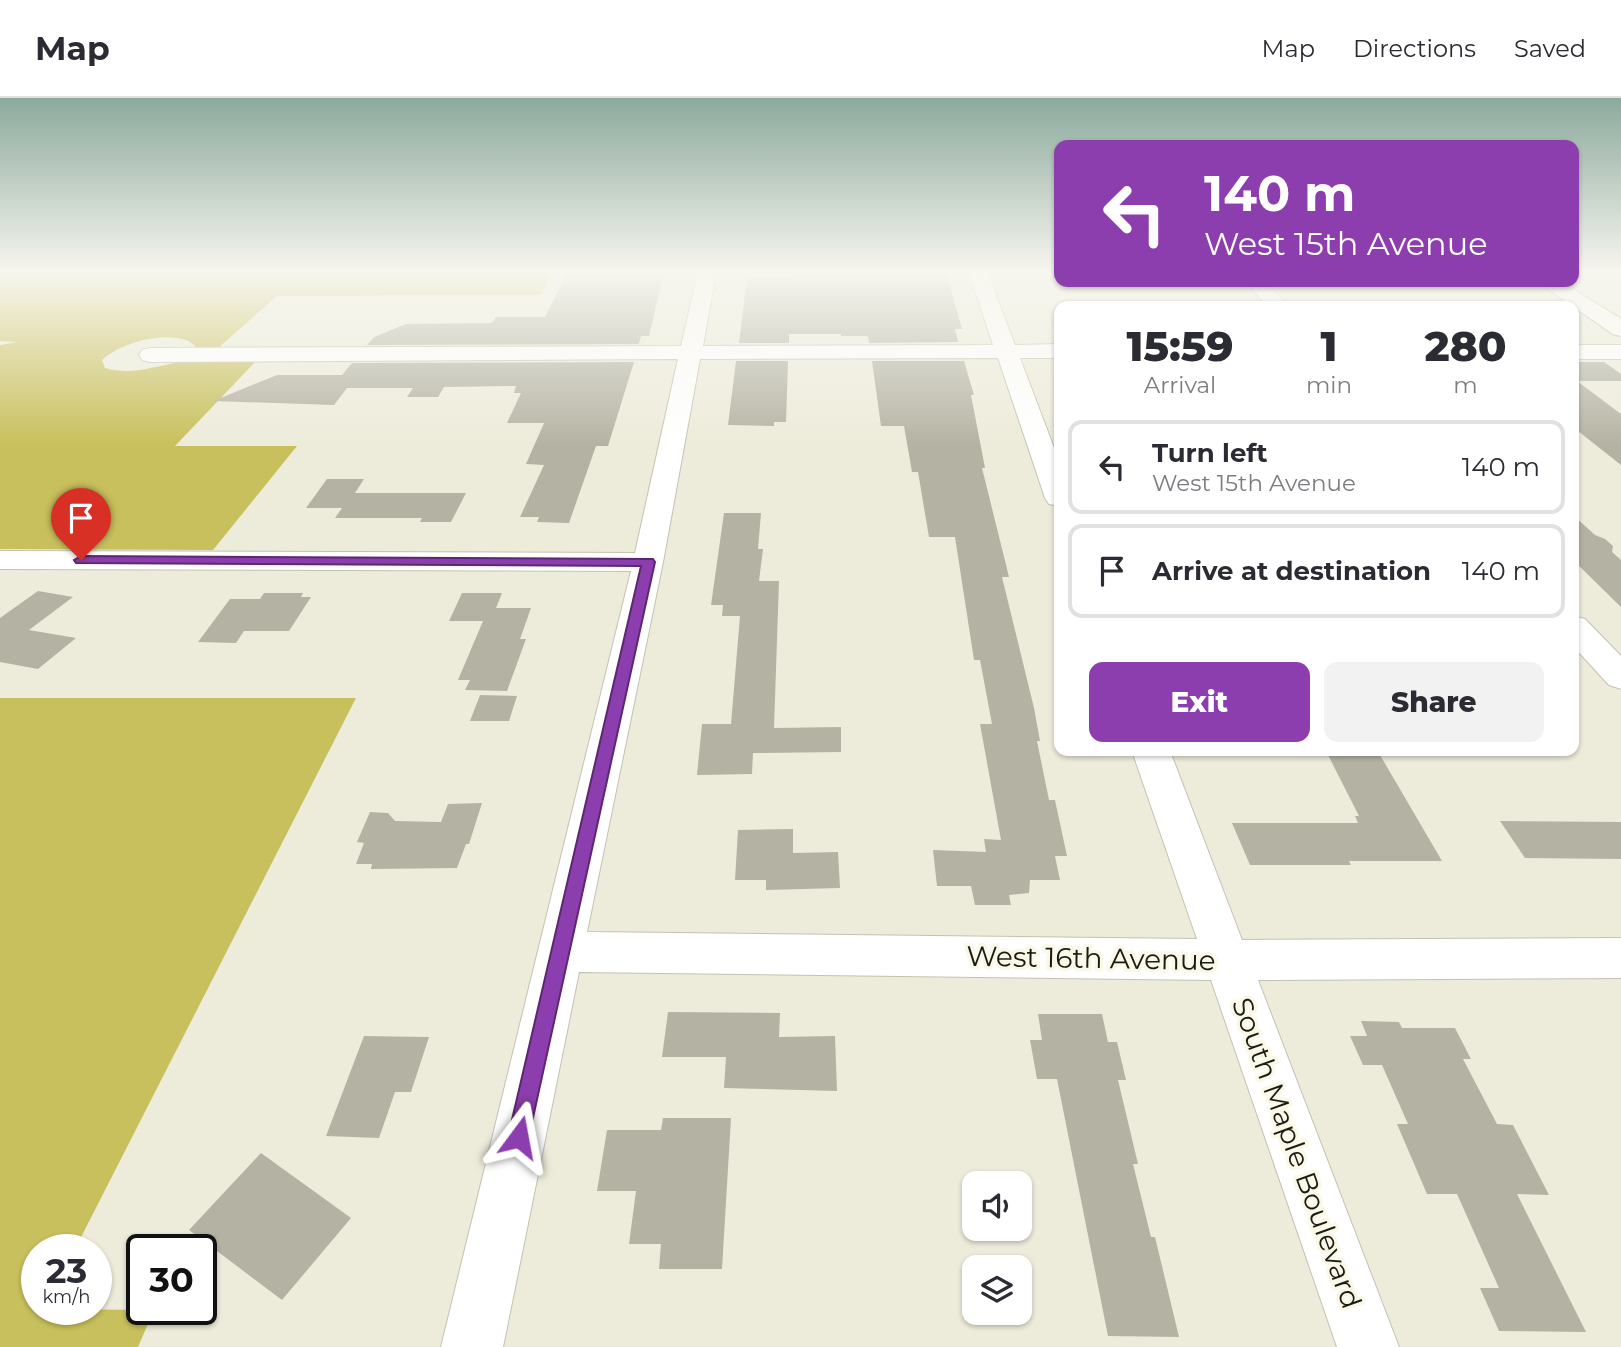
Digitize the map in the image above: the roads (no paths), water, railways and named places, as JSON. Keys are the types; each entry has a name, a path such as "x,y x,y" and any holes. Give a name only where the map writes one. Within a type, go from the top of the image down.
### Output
{"street":[{"path":"472,1347 648,562 695,330"},
{"path":"999,330 1054,484"},
{"path":"150,355 1054,351"},
{"path":"1579,352 1621,352"},
{"path":"0,560 648,562"},
{"path":"1579,632 1621,677"},
{"name":"South Maple Boulevard","path":"1152,756 1368,1347"},
{"name":"West 16th Avenue","path":"561,952 1226,960 1621,957"}]}
